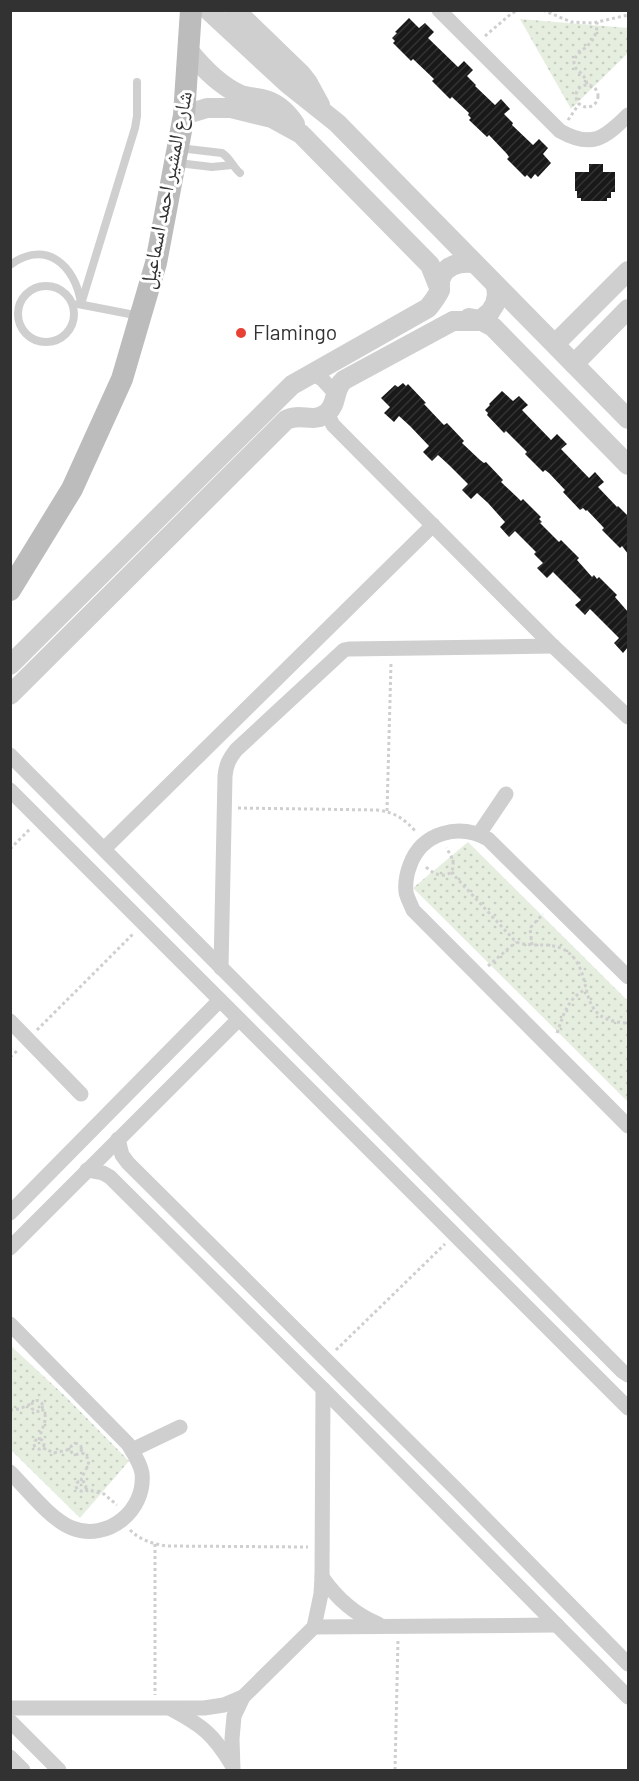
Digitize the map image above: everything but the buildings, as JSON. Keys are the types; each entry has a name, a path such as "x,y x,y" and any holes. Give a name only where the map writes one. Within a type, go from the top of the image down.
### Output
{"main road":[{"name":"شارع المشير احمد اسماعيل","path":"10,590 72,489 122,379 156,263 184,115 191,10"}],"street":[{"path":"208,10 294,79"},
{"path":"235,10 331,118 628,419"},
{"path":"439,10 560,131 573,139 588,141 603,137 615,129 628,115"},
{"path":"189,51 207,72 230,89 265,108 272,118 301,134 316,148 430,265 440,290"},
{"path":"184,115 219,107 265,108 294,79"},
{"path":"316,148 331,118"},
{"path":"473,263 454,264 446,270 440,278 442,304 456,315 493,327 628,465"},
{"path":"555,344 628,271"},
{"path":"284,393 282,402 285,409 298,416 316,418 327,413 334,404 336,393 344,380 453,321 479,321 490,312 495,304 496,286"},
{"path":"10,665 292,385 428,308 440,290"},
{"path":"574,364 628,309"},
{"path":"312,373 336,393"},
{"path":"327,413 333,425 553,646 628,717"},
{"path":"10,695 286,420 298,416"},
{"path":"104,849 433,525"},
{"path":"221,968 226,766 236,750 344,650 553,646"},
{"path":"10,755 628,1375"},
{"path":"10,790 628,1408"},
{"path":"479,834 506,794"},
{"path":"628,977 488,839 479,834 457,830 436,835 418,850 406,873 406,892 413,910 628,1126"},
{"path":"178,959 196,942"},
{"path":"10,1213 220,1000"},
{"path":"10,1248 239,1019"},
{"path":"10,1022 81,1094"},
{"path":"118,1139 122,1155 128,1163 458,1491 628,1664"},
{"path":"87,1170 103,1173 111,1179 628,1697"},
{"path":"10,1324 132,1450 138,1459 142,1473 137,1503 125,1518 106,1529 89,1532 72,1528 57,1520 10,1472"},
{"path":"233,1769 234,1716 243,1697 314,1627 322,1577 323,1389"},
{"path":"132,1450 180,1427"},
{"path":"440,1507 458,1491"},
{"path":"322,1577 333,1593 348,1607 364,1618 390,1626"},
{"path":"314,1627 557,1625"},
{"path":"10,1708 204,1708 224,1705 243,1697"},
{"path":"162,1708 195,1722 217,1742 233,1769"},
{"path":"10,1721 59,1770"},
{"path":"10,1757 23,1770"}],"lane":[{"path":"81,304 135,128 137,82"},
{"path":"176,155 222,153 240,173"},
{"path":"176,155 212,167 232,165"},
{"path":"10,265 21,257 34,254 48,255 61,263 72,275 79,289 81,304"},
{"path":"51,287 66,295 73,311 73,320 64,335 56,340 37,341 23,330 18,314 19,306 28,293 35,289 51,287"},
{"path":"70,302 140,316"},
{"path":"10,328 23,330"}],"path":[{"path":"474,46 512,13 519,10"},
{"path":"543,10 571,22 593,23 628,15"},
{"path":"587,84 584,75 576,69 574,60 579,52 595,38 597,22"},
{"path":"587,84 597,90 599,97 591,107 579,104 576,98 576,92 580,86 587,84"},
{"path":"387,811 392,648"},
{"path":"224,808 387,811 409,823 416,833 418,850 431,872 438,876 445,876 455,865 454,858 436,835"},
{"path":"10,849 40,820"},
{"path":"451,872 516,942 557,946 571,954 579,968 592,1007 605,1018 618,1023 628,1023"},
{"path":"532,945 531,924 555,904"},
{"path":"10,1057 143,924"},
{"path":"478,975 516,942"},
{"path":"552,1049 566,1007 571,999 586,988"},
{"path":"326,1360 454,1234"},
{"path":"10,1410 40,1401 46,1418 39,1440 34,1443 37,1449 43,1448 54,1453 70,1449 75,1443 80,1443 81,1452"},
{"path":"32,1403 34,1411 42,1409"},
{"path":"39,1440 44,1443 43,1448"},
{"path":"70,1449 75,1454 81,1452"},
{"path":"81,1452 88,1459 89,1464 81,1481 76,1484 78,1490 85,1489 104,1494 125,1518 136,1536 155,1544 322,1548"},
{"path":"81,1481 85,1483 85,1489"},
{"path":"155,1544 162,1708"},
{"path":"390,1626 395,1770"}],"shaded area":[{"path":"520,19 628,28 628,53 571,109"},
{"path":"468,842 628,1001 628,1102 413,888"},
{"path":"10,1345 67,1398 129,1461 80,1518 11,1450"}],"place":[{"name":"Flamingo","path":"241,333"}]}
